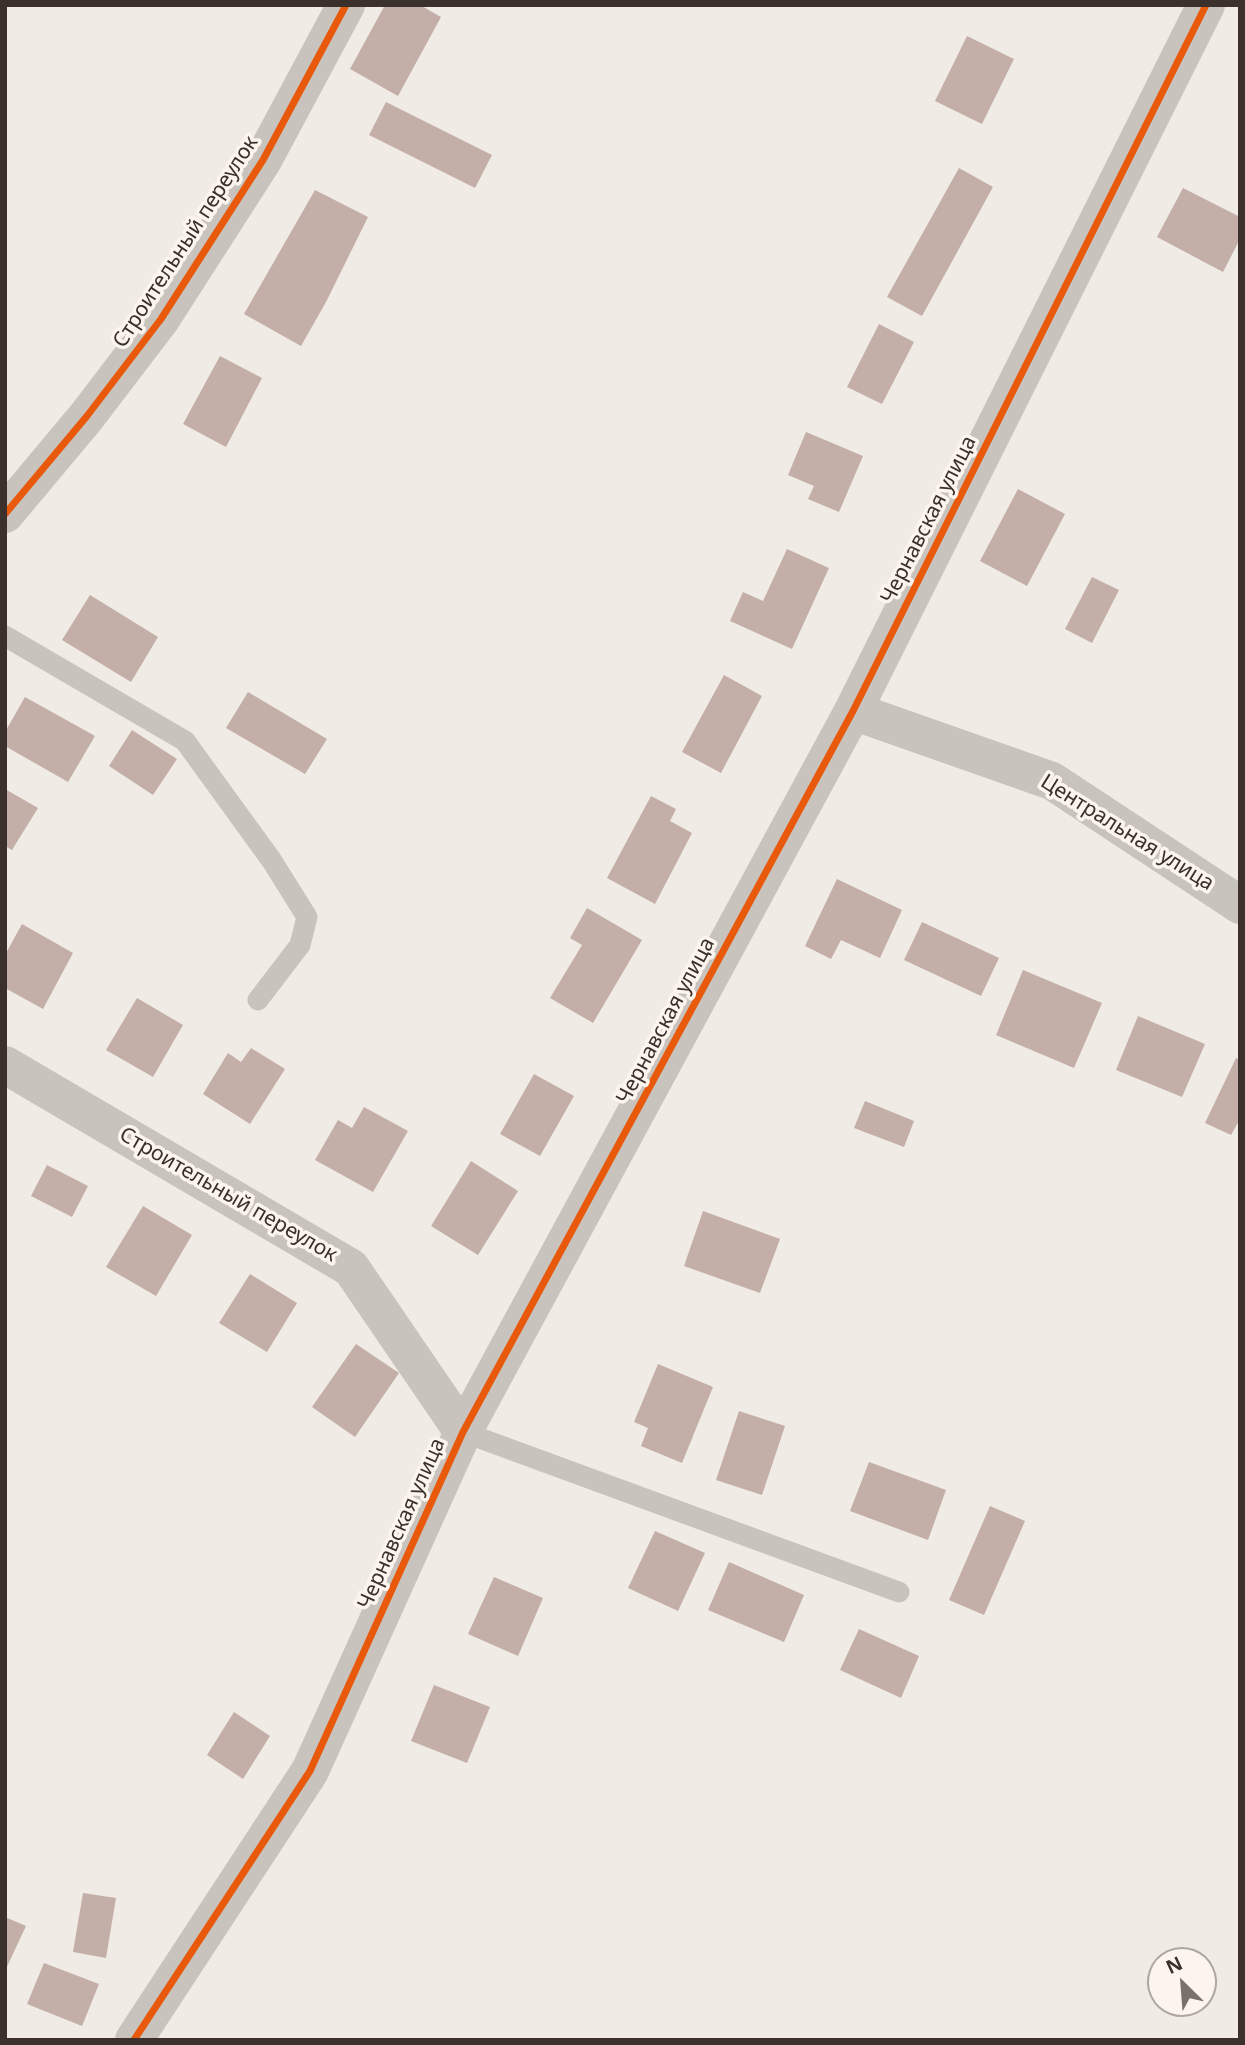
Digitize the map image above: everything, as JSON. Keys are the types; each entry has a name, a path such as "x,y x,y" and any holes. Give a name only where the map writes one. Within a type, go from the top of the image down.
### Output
{"street":[{"name":"Строительный переулок","path":"5,514 87,416 161,319 263,160 346,5"},
{"name":"Чернавская улица","path":"134,2040 310,1771 463,1433 853,711 1206,5"},
{"name":"Центральная улица","path":"853,711 1052,781 1240,905"},
{"name":"Строительный переулок","path":"5,1065 351,1268 463,1433"}],"lane":[{"path":"5,636 185,741 272,861 307,917 300,945 258,1000"},
{"path":"463,1433 899,1592"}],"building":[{"path":"385,5 420,5 441,17 398,96 350,69"},
{"path":"967,36 1014,59 982,124 935,101"},
{"path":"386,102 492,155 475,188 369,135"},
{"path":"959,168 993,187 922,316 887,297"},
{"path":"1183,188 1240,217 1240,239 1223,272 1157,237"},
{"path":"315,190 368,217 301,346 244,314"},
{"path":"879,324 914,342 882,404 847,387"},
{"path":"220,356 262,378 226,447 183,424"},
{"path":"806,432 863,456 839,512 808,499 814,486 788,475"},
{"path":"1018,489 1065,514 1027,586 980,561"},
{"path":"787,549 829,568 792,649 730,621 743,592 763,601"},
{"path":"1092,577 1119,590 1092,643 1065,629"},
{"path":"90,595 158,637 131,682 62,640"},
{"path":"724,675 762,696 721,773 682,752"},
{"path":"248,692 327,739 305,774 226,728"},
{"path":"25,697 95,736 68,782 5,746 5,732"},
{"path":"132,730 177,759 153,795 109,766"},
{"path":"5,789 38,808 12,850 5,846"},
{"path":"651,796 676,809 670,821 692,833 655,904 607,878"},
{"path":"837,879 902,910 880,958 841,940 831,959 805,946"},
{"path":"587,908 642,940 593,1023 550,998 582,945 570,938"},
{"path":"922,922 999,958 981,996 904,960"},
{"path":"22,924 73,953 43,1009 5,988 5,955"},
{"path":"1023,970 1102,1003 1074,1068 996,1035"},
{"path":"137,998 183,1025 153,1077 106,1050"},
{"path":"1138,1016 1205,1044 1182,1097 1116,1070"},
{"path":"251,1048 285,1069 250,1124 203,1094 228,1053 241,1062"},
{"path":"1236,1058 1240,1060 1240,1119 1231,1135 1205,1123"},
{"path":"534,1074 574,1096 540,1156 500,1134"},
{"path":"865,1101 914,1121 904,1147 854,1128"},
{"path":"364,1107 408,1131 373,1192 315,1160 338,1120 352,1128"},
{"path":"471,1161 518,1191 478,1255 431,1226"},
{"path":"47,1165 88,1186 72,1217 31,1196"},
{"path":"143,1206 192,1235 156,1296 106,1267"},
{"path":"703,1211 780,1239 760,1293 684,1266"},
{"path":"250,1274 297,1303 267,1352 219,1323"},
{"path":"356,1344 399,1373 355,1437 312,1407"},
{"path":"658,1364 713,1387 682,1463 641,1446 648,1428 634,1422"},
{"path":"739,1411 785,1426 762,1495 716,1480"},
{"path":"869,1462 946,1490 928,1540 850,1511"},
{"path":"990,1506 1025,1521 984,1615 949,1600"},
{"path":"655,1531 705,1553 678,1611 628,1588"},
{"path":"729,1562 804,1595 784,1642 708,1610"},
{"path":"494,1577 543,1598 518,1656 468,1634"},
{"path":"859,1629 919,1656 901,1698 840,1670"},
{"path":"434,1685 490,1707 467,1763 411,1741"},
{"path":"234,1712 270,1736 243,1779 207,1755"},
{"path":"83,1893 116,1898 106,1958 73,1952"},
{"path":"5,1917 26,1926 5,1971"},
{"path":"44,1963 99,1984 82,2026 27,2004"}],"cycle path":[{"path":"5,514 87,416 161,319 263,160 346,5"},
{"path":"134,2040 310,1771 463,1432 853,711 1206,5"}]}
